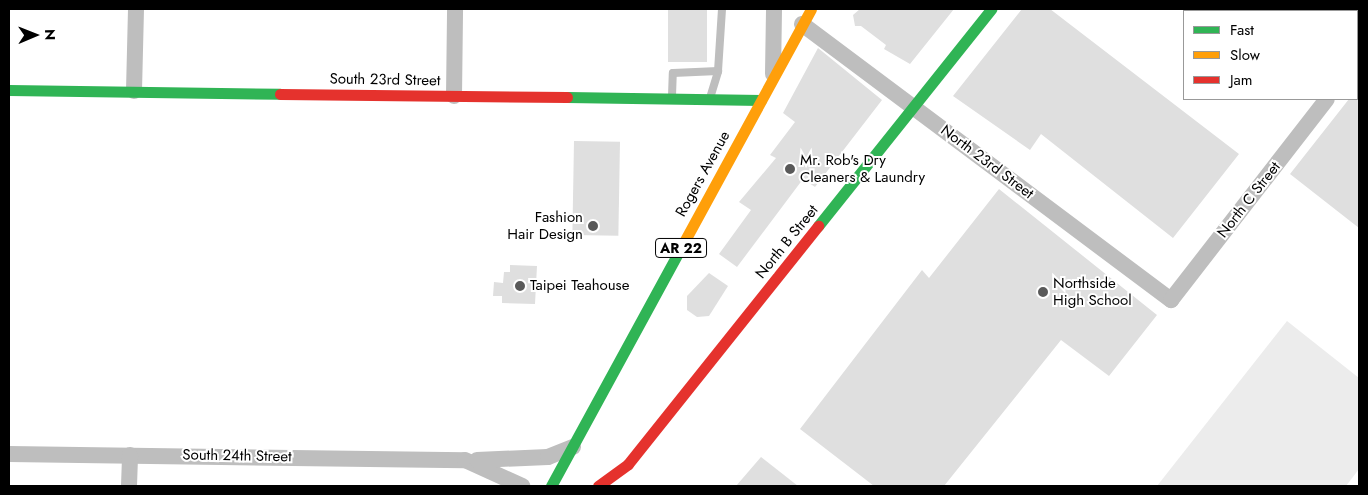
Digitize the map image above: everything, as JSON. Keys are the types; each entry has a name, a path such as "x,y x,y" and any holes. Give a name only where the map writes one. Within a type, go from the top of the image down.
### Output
{"street":[{"path":"134,92 136,9"},
{"path":"454,96 456,9"},
{"path":"773,78 774,9"},
{"name":"Rogers Avenue","path":"551,486 811,9"},
{"name":"North B Street","path":"598,486 628,464 914,108 991,9"},
{"name":"North 23rd Street","path":"802,24 1171,300"},
{"name":"South 23rd Street","path":"9,90 761,100"},
{"name":"North C Street","path":"1171,300 1326,100"},
{"name":"South 24th Street","path":"9,454 465,460 548,457 572,447"},
{"path":"129,486 130,455"},
{"name":"South 24th Street","path":"465,460 522,486"},
{"path":"622,486 628,464"}],"lane":[{"path":"710,99 718,71 722,9"},
{"path":"672,99 673,73 718,71"}],"shaded area":[{"path":"1287,321 1359,378 1359,469 1346,486 1157,486"}],"building":[{"path":"668,9 707,9 707,62 668,62"},
{"path":"860,9 954,9 910,64 884,49 886,45 861,26 855,26 853,15"},
{"path":"1022,9 1050,9 1239,154 1173,238 1041,134 1030,150 953,96"},
{"path":"818,48 882,100 815,187 803,179 737,267 719,254 751,210 739,202 776,158 770,155 795,122 783,113"},
{"path":"1359,85 1359,228 1290,174 1348,100 1358,100"},
{"path":"574,141 620,142 618,236 572,235"},
{"path":"999,189 1157,315 1109,376 1061,340 944,486 874,486 800,429 922,270 929,278"},
{"path":"510,265 537,266 535,304 502,303 502,296 493,296 494,282 503,283 504,272 510,272"},
{"path":"709,273 728,286 709,316 697,317 687,310 687,296"},
{"path":"761,457 798,486 736,486"}],"traffic: fast":[{"path":"818,226 991,9"},
{"path":"9,90 280,94"},
{"path":"567,97 761,100"},
{"path":"551,486 684,242"}],"traffic: slow":[{"path":"684,242 811,9"}],"traffic: jam":[{"path":"280,94 567,97"},
{"path":"598,486 628,464 818,226"}],"place":[{"name":"Mr. Rob's Dry Cleaners & Laundry","path":"790,169"},
{"name":"Fashion Hair Design","path":"593,226"},
{"name":"Taipei Teahouse","path":"520,286"},
{"name":"Northside High School","path":"1043,292"}]}
